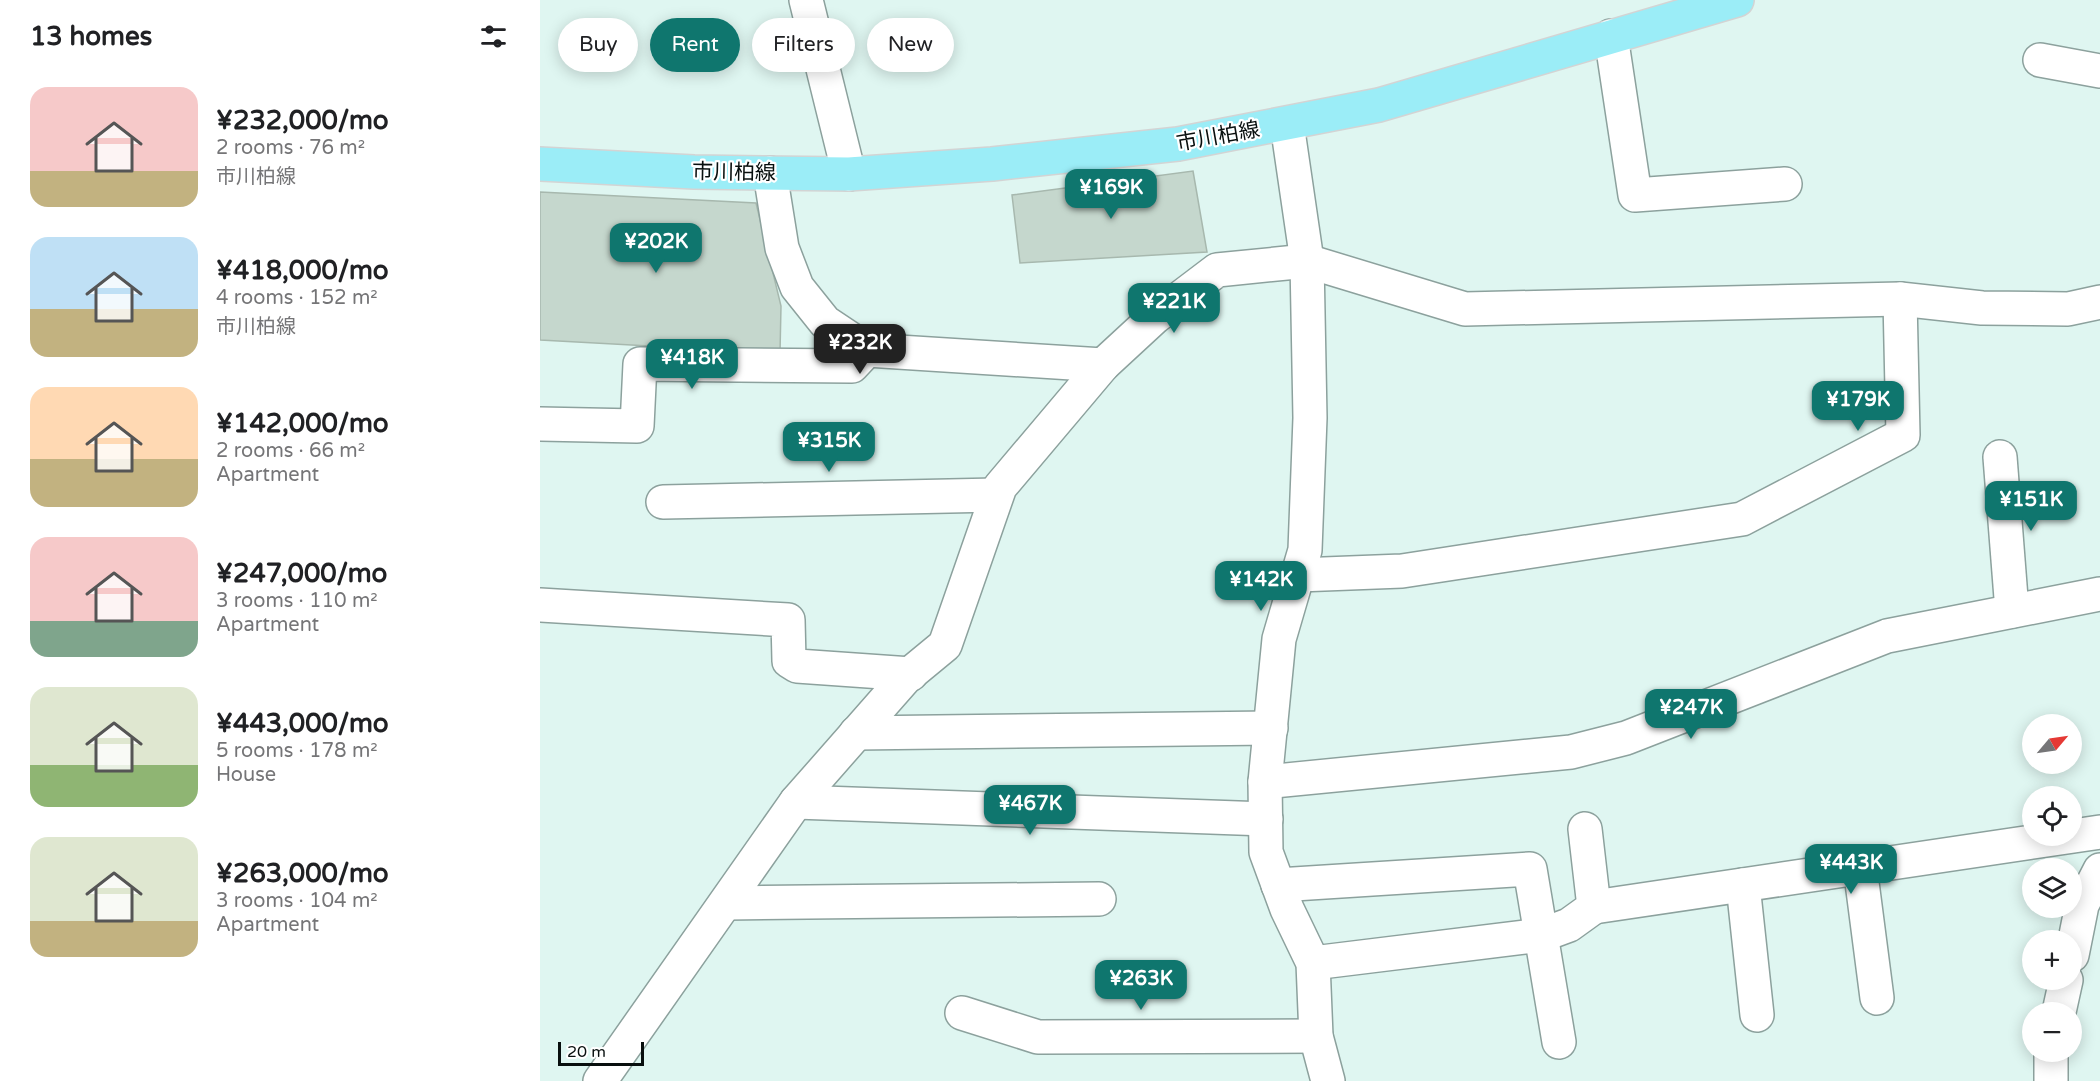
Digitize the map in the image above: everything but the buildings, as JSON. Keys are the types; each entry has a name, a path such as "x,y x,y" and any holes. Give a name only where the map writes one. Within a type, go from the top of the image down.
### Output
{"main road":[{"name":"市川柏線","path":"540,164 849,174 992,164 1166,145 1379,105 1737,0"}],"street":[{"path":"806,0 849,174"},
{"path":"1611,36 1635,195 1785,184"},
{"path":"2040,60 2100,71"},
{"path":"1287,124 1307,261 1310,418 1305,550 1279,639 1265,782 1266,852 1278,885 1313,963 1316,1036 1328,1081"},
{"path":"770,173 782,248 798,287 825,322 867,350 1103,365"},
{"path":"600,1081 796,802 911,674 945,645 1000,487 1103,365 1155,316 1217,270 1307,261 1465,309 1900,299 1982,308 2068,309 2100,302"},
{"path":"1298,574 1402,571 1742,519 1903,435 1900,299"},
{"path":"540,424 637,426 640,364 852,366 867,350"},
{"path":"2000,457 2012,611"},
{"path":"663,502 996,495"},
{"path":"1265,782 1571,752 1626,738 1887,636 2100,594"},
{"path":"540,605 788,620 789,661 797,666 911,674"},
{"path":"856,733 1270,728"},
{"path":"796,802 1266,819"},
{"path":"1585,829 1594,907"},
{"path":"1313,963 1542,934 1569,925 1594,907 2100,832"},
{"path":"1860,867 1876,998"},
{"path":"1278,885 1530,869 1559,1042"},
{"path":"2077,930 2082,905 2100,870"},
{"path":"1743,885 1757,1015"},
{"path":"727,903 1100,899"},
{"path":"962,1013 1038,1037 1316,1036"},
{"path":"2051,1062 2051,1081"}]}
